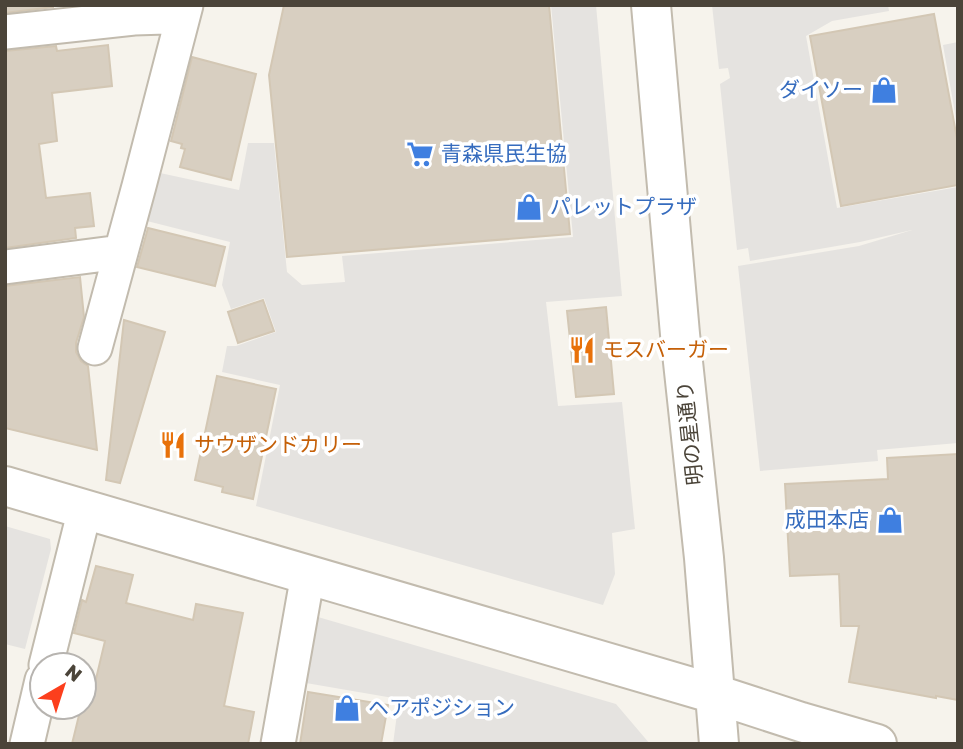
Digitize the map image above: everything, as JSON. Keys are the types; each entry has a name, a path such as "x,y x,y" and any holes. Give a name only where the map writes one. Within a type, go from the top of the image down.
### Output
{"street":[{"name":"明の星通り","path":"652,5 719,744"},
{"path":"5,32 184,12 95,348"},
{"path":"5,267 121,252"},
{"path":"5,486 877,744"},
{"path":"50,651 85,509"},
{"path":"278,744 308,575"},
{"path":"27,744 32,721"}],"shaded area":[{"path":"551,5 596,5 622,296 546,302 558,406 622,402 635,529 612,533 615,574 603,605 256,506 280,385 222,372 227,346 236,346 276,332 264,298 231,309 222,285 230,242 147,221 160,173 239,190 248,143 274,143 287,272 302,285 345,282 342,256 573,237"},
{"path":"712,5 888,5 889,11 832,21 806,36 837,208 958,187 958,443 877,450 878,461 760,471 738,266 859,246 912,230 750,261 748,248 737,250 720,84 730,78 728,68 719,69"},
{"path":"958,42 958,130 943,45"},
{"path":"5,526 50,539 51,549 25,649 5,644"},
{"path":"318,617 616,704 650,744 393,744 399,699 306,683"}],"building":[{"path":"5,5 53,5 53,7 5,13"},
{"name":"青森県民生協","path":"284,5 549,5 570,234 287,257 269,75"},
{"name":"ダイソー","path":"934,14 958,144 958,185 841,206 810,36"},
{"path":"108,45 112,86 52,93 57,141 39,144 46,198 90,193 94,226 75,228 76,238 5,248 5,51 56,46 57,51"},
{"path":"192,57 256,74 231,180 180,167 185,149 181,148 182,144 171,141"},
{"path":"148,228 225,247 215,286 137,267"},
{"path":"80,277 84,317 76,352 88,366 97,450 5,428 5,286"},
{"path":"263,300 274,331 238,343 228,312"},
{"name":"モスバーガー","path":"606,307 614,394 576,397 567,311"},
{"path":"124,320 165,332 120,483 106,480"},
{"path":"217,376 276,389 253,499 222,492 223,487 195,480"},
{"path":"958,454 958,700 849,682 859,626 841,626 839,574 790,576 785,484 888,479 887,458"},
{"path":"96,566 133,575 126,603 193,620 196,604 243,613 224,706 254,712 248,744 72,744 78,721 98,721 98,670 105,641 74,633 82,600 86,602"},
{"path":"308,692 388,705 381,744 300,744"}],"place":[{"name":"ダイソー","path":"884,90"},
{"name":"青森県民生協","path":"420,154"},
{"name":"パレットプラザ","path":"529,207"},
{"name":"モスバーガー","path":"582,350"},
{"name":"サウザンドカリー","path":"173,445"},
{"name":"成田本店","path":"890,520"},
{"name":"ヘアポジション","path":"347,708"}]}
